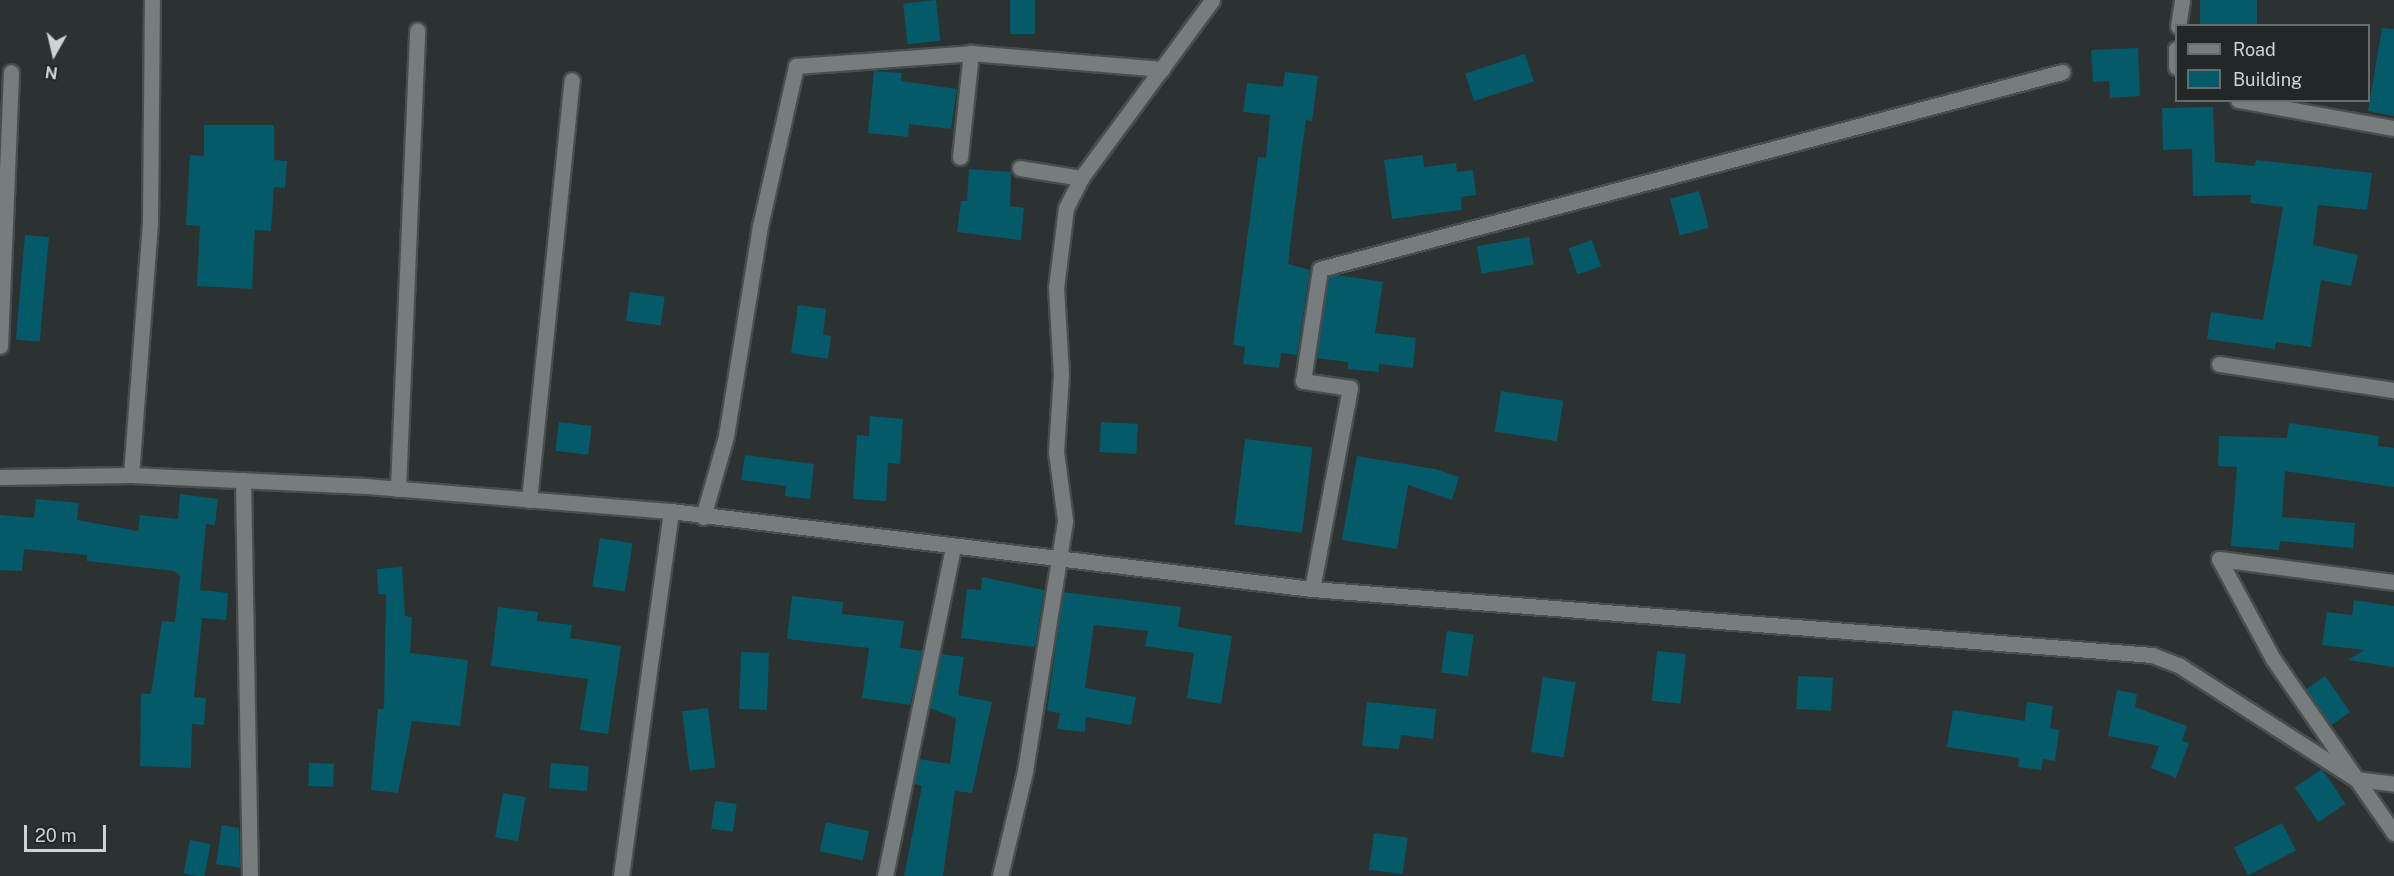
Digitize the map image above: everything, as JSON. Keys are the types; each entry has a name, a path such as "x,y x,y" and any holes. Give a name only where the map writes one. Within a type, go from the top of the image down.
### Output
{"street":[{"path":"131,475 150,235 152,0"},
{"path":"1000,876 1025,771 1056,559 1065,520 1056,452 1058,261 1066,208 1081,178 1212,0"},
{"path":"2178,24 2182,0"},
{"path":"398,489 417,30"},
{"path":"703,517 726,436 791,73 804,61 971,53 1162,69"},
{"path":"960,157 971,53"},
{"path":"0,346 11,72"},
{"path":"1312,589 1350,388 1303,381 1320,269 2062,72"},
{"path":"529,500 572,80"},
{"path":"2249,102 2394,128"},
{"path":"1020,168 1081,178"},
{"path":"2219,364 2394,390"},
{"path":"0,477 131,475 243,480 398,489 671,511 953,548 1312,589 2152,655 2180,666 2356,779 2394,784"},
{"path":"243,480 250,876"},
{"path":"621,876 671,511"},
{"path":"885,876 953,548"},
{"path":"2394,582 2219,559 2273,659 2394,833"}],"building":[{"path":"936,0 940,41 907,44 903,3"},
{"path":"1010,0 1035,0 1035,34 1010,34"},
{"path":"2200,0 2257,0 2257,24 2200,24"},
{"path":"2382,28 2394,29 2394,116 2368,111"},
{"path":"2138,48 2140,96 2110,98 2109,81 2093,82 2091,50"},
{"path":"1525,54 1534,82 1474,101 1465,73"},
{"path":"874,71 902,73 901,81 957,89 951,129 909,124 908,137 868,133"},
{"path":"1285,72 1318,76 1312,121 1306,120 1288,264 1310,270 1297,355 1281,353 1279,368 1243,364 1245,347 1233,345 1258,157 1266,158 1270,115 1243,112 1247,83 1283,87"},
{"path":"2213,107 2215,162 2255,166 2256,160 2372,173 2367,210 2318,205 2313,245 2358,255 2351,286 2321,280 2311,347 2276,342 2275,349 2207,339 2211,312 2263,320 2283,207 2250,203 2251,195 2193,196 2192,149 2163,150 2162,108"},
{"path":"204,125 274,125 274,160 287,161 285,188 274,187 271,231 255,230 252,289 197,286 200,226 186,225 190,155 204,156"},
{"path":"1423,155 1424,167 1456,163 1457,172 1473,170 1476,195 1461,197 1462,210 1392,219 1384,160"},
{"path":"969,169 1011,172 1010,206 1024,208 1021,240 957,232 961,201 967,201"},
{"path":"1699,191 1709,228 1680,235 1670,199"},
{"path":"25,235 49,237 40,342 16,340"},
{"path":"1529,237 1534,265 1482,274 1477,246"},
{"path":"1592,240 1601,266 1577,275 1568,248"},
{"path":"1337,275 1383,282 1375,333 1416,338 1413,368 1379,364 1379,372 1348,369 1348,362 1316,358 1329,277"},
{"path":"630,292 665,297 661,326 626,321"},
{"path":"798,305 826,309 823,335 831,336 828,359 791,353"},
{"path":"1501,391 1563,401 1557,441 1495,431"},
{"path":"870,416 903,419 900,464 888,463 886,501 853,499 857,435 869,436"},
{"path":"559,422 592,426 588,455 555,451"},
{"path":"1101,422 1138,424 1136,454 1099,452"},
{"path":"2289,423 2379,436 2378,446 2394,448 2394,487 2285,471 2282,517 2355,523 2353,548 2280,541 2279,550 2231,546 2237,467 2218,466 2219,436 2287,438"},
{"path":"1245,439 1312,447 1302,533 1235,524"},
{"path":"745,455 814,464 810,499 785,496 786,486 741,480"},
{"path":"1357,456 1435,469 1459,477 1452,500 1408,485 1397,549 1342,540"},
{"path":"180,494 218,499 215,525 206,524 200,590 228,593 226,620 202,618 194,697 206,698 204,725 192,724 191,768 140,766 141,693 151,694 162,621 175,622 180,576 174,571 87,561 87,555 24,549 22,571 0,570 0,515 34,518 36,499 79,503 77,520 138,531 140,515 178,519"},
{"path":"600,538 633,543 625,592 592,586"},
{"path":"402,567 405,616 412,617 410,653 468,660 460,726 412,721 398,793 371,790 378,709 384,709 386,594 378,594 377,569"},
{"path":"982,577 1044,590 1035,647 961,638 967,589 981,590"},
{"path":"1063,592 1181,607 1178,627 1232,636 1221,704 1187,698 1194,653 1145,646 1148,631 1094,625 1085,688 1136,697 1131,725 1086,717 1085,732 1057,729 1060,713 1047,711"},
{"path":"792,596 843,602 842,614 904,621 900,648 922,651 910,705 862,698 869,648 787,639"},
{"path":"2354,600 2394,606 2394,667 2348,660 2364,650 2322,645 2327,612 2352,615"},
{"path":"498,607 538,612 537,621 572,625 570,638 621,646 608,734 580,730 588,679 491,666"},
{"path":"1447,631 1474,635 1468,676 1441,673"},
{"path":"1657,651 1686,654 1681,704 1652,701"},
{"path":"741,652 769,653 767,710 739,709"},
{"path":"941,654 964,657 958,695 992,702 972,793 955,791 943,876 904,876 922,786 914,784 919,759 950,764 956,718 930,708"},
{"path":"1798,676 1833,678 1831,711 1796,709"},
{"path":"2325,676 2350,712 2331,725 2306,689"},
{"path":"1543,677 1576,682 1564,757 1531,752"},
{"path":"2117,690 2137,694 2135,707 2187,726 2182,741 2189,743 2176,778 2151,768 2159,746 2108,736"},
{"path":"1367,702 1436,709 1433,739 1401,735 1399,749 1362,746"},
{"path":"2027,702 2053,706 2050,728 2059,730 2055,761 2043,759 2041,770 2018,767 2019,758 1947,747 1953,710 2025,721"},
{"path":"708,708 715,768 690,771 682,711"},
{"path":"309,763 334,764 333,787 308,786"},
{"path":"551,763 589,766 587,791 549,788"},
{"path":"2322,769 2345,804 2318,822 2295,787"},
{"path":"503,793 526,797 518,841 495,837"},
{"path":"715,801 737,804 733,832 711,829"},
{"path":"826,822 869,831 863,860 820,851"},
{"path":"2282,823 2296,851 2248,875 2234,848"},
{"path":"222,825 239,828 240,868 216,864"},
{"path":"1374,833 1408,838 1403,874 1369,870"},
{"path":"190,840 211,844 204,876 184,873"}]}
